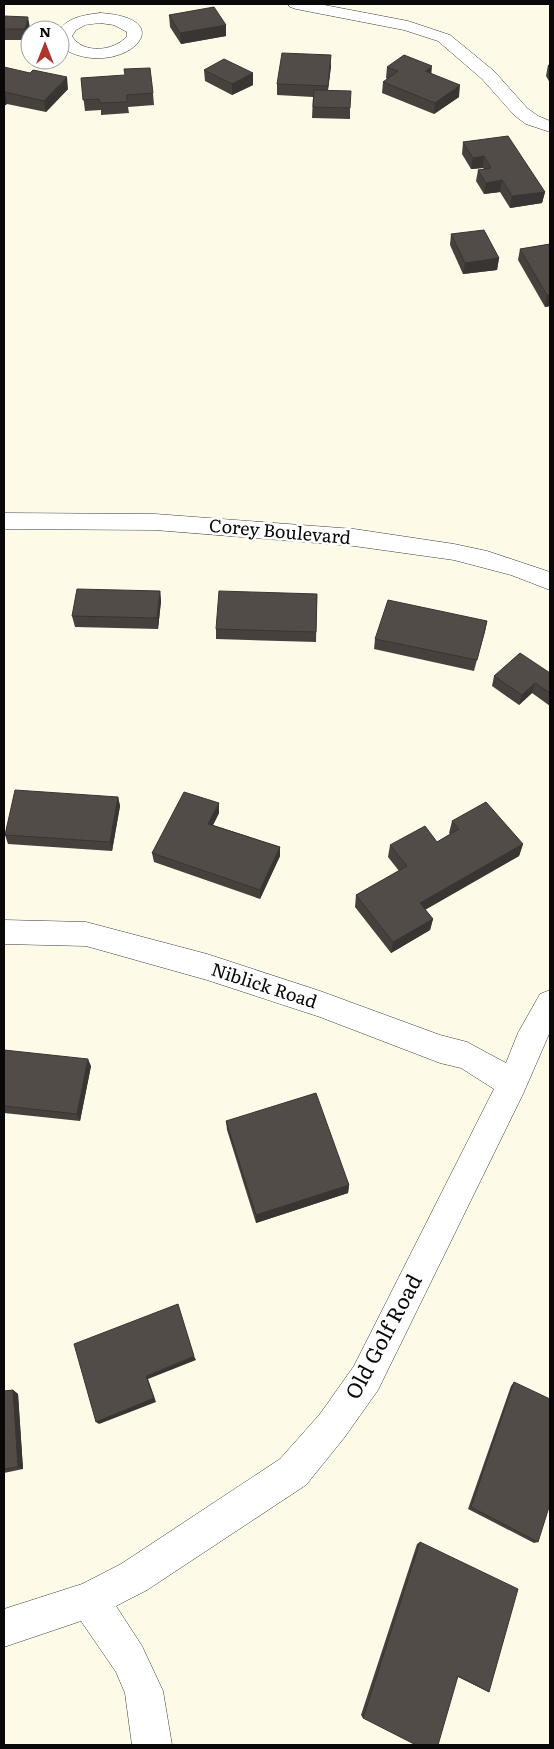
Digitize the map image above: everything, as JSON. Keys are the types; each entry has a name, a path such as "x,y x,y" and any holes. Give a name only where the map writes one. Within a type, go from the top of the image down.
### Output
{"street":[{"path":"296,4 408,26 444,38 488,74 521,112 532,120 550,127"},
{"name":"Corey Boulevard","path":"4,521 156,522 343,536 433,549 471,557 525,570 550,581"},
{"name":"Niblick Road","path":"4,932 86,934 207,966 320,1004 440,1049 467,1056 512,1084"},
{"name":"Old Golf Road","path":"4,1628 89,1600 134,1577 292,1472 332,1426 366,1378 512,1084 550,1003"},
{"path":"89,1600 129,1660 144,1691 152,1745"}],"building":[{"path":"214,7 226,25 180,33 169,15"},
{"path":"4,16 28,17 27,20 20,20 20,29 4,29"},
{"path":"282,53 331,55 328,86 277,84"},
{"path":"404,55 432,66 425,71 460,85 435,103 383,82 398,71 387,67"},
{"path":"224,59 253,73 232,84 204,70"},
{"path":"4,67 30,73 33,70 67,77 44,101 4,93"},
{"path":"150,68 153,93 127,95 127,102 100,103 99,99 83,100 81,78 125,75 124,69"},
{"path":"314,90 351,91 350,108 313,107"},
{"path":"508,136 545,192 512,196 502,180 486,183 478,170 491,168 484,156 473,158 463,142"},
{"path":"484,230 499,258 465,263 451,234"},
{"path":"550,244 550,295 547,295 520,249"},
{"path":"77,589 160,591 157,618 72,616"},
{"path":"219,591 317,594 316,632 216,629"},
{"path":"388,600 487,621 477,660 375,639"},
{"path":"520,653 550,673 550,693 535,683 522,695 494,676"},
{"path":"15,790 118,797 110,842 5,835"},
{"path":"184,792 219,803 208,824 280,847 260,890 152,853"},
{"path":"486,802 523,844 420,903 433,919 393,942 356,895 407,866 390,845 425,826 437,842 459,829 452,821"},
{"path":"4,1050 88,1059 77,1114 4,1106"},
{"path":"316,1093 349,1185 256,1215 226,1121"},
{"path":"178,1304 194,1356 146,1376 154,1398 96,1422 74,1344"},
{"path":"514,1382 550,1399 550,1504 538,1542 471,1507"},
{"path":"13,1390 18,1467 4,1469 4,1391"},
{"path":"420,1542 518,1589 489,1692 458,1676 438,1745 416,1745 363,1718"}]}
